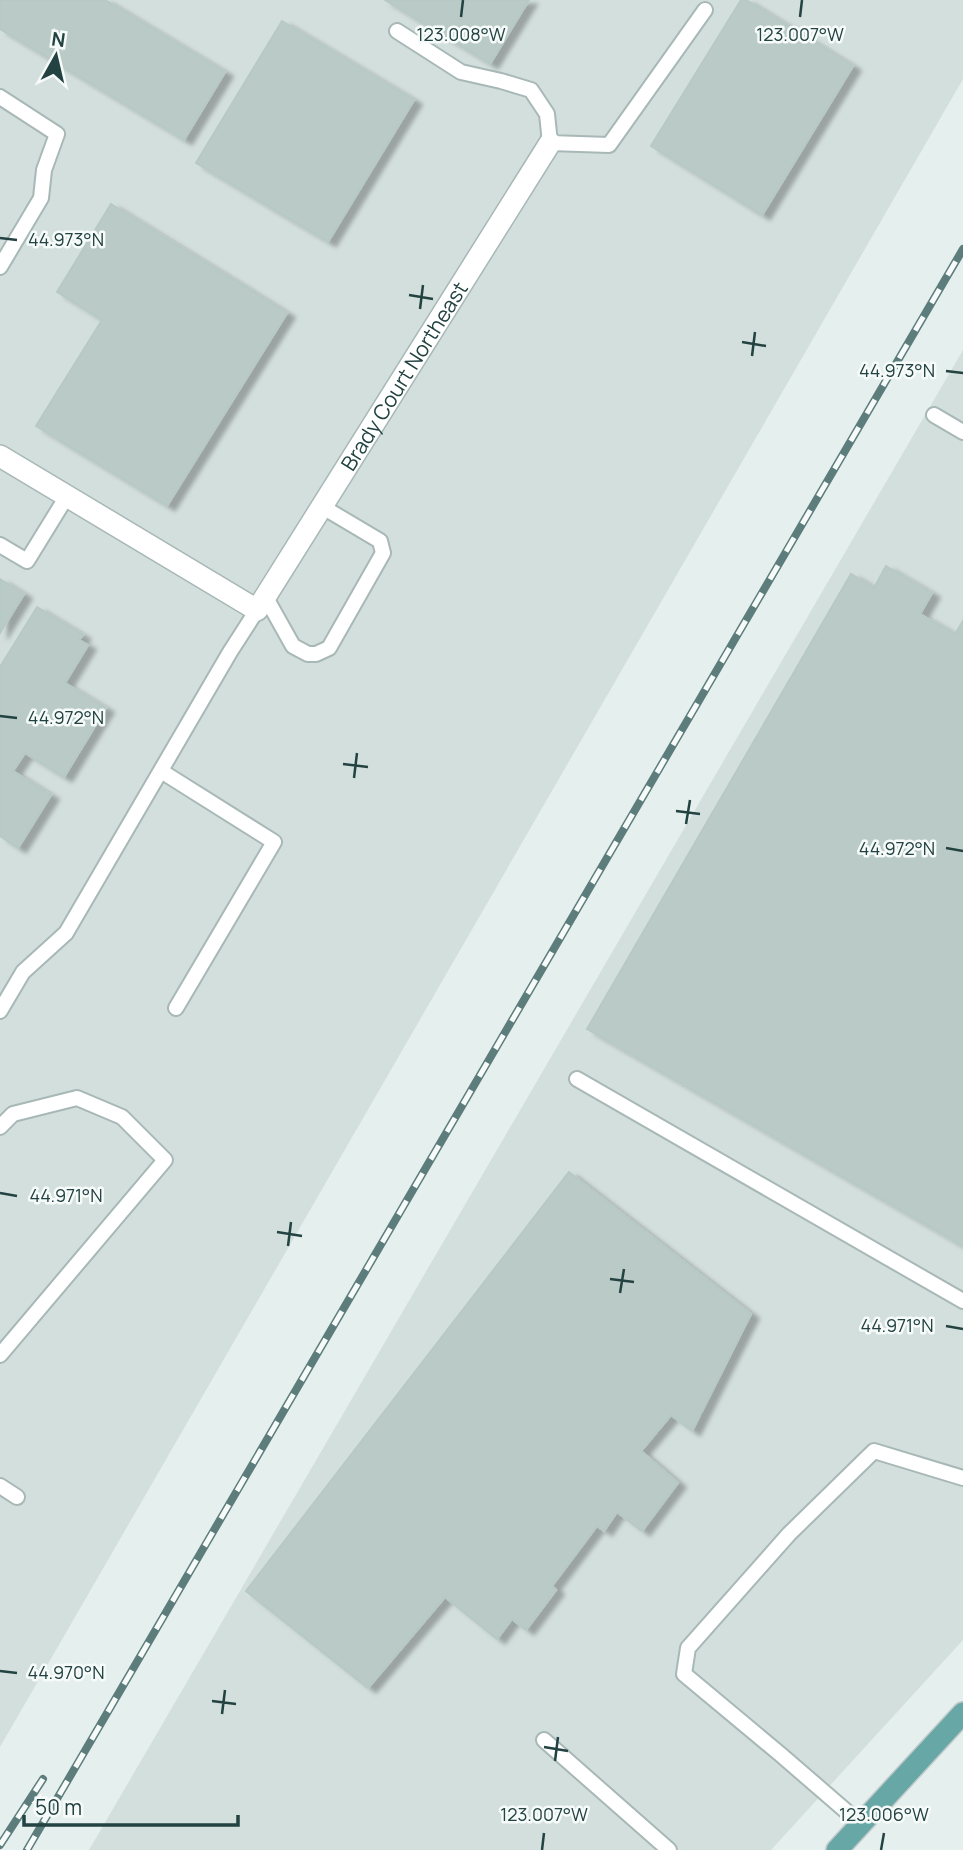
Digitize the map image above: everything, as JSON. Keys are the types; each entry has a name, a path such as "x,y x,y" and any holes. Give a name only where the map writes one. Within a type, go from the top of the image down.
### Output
{"main road":[{"path":"837,1850 963,1713"}],"street":[{"name":"Brady Court Northeast","path":"261,603 550,143"},
{"path":"0,456 261,603"}],"lane":[{"path":"397,31 461,72 531,90 547,114 550,143 609,145 705,10"},
{"path":"0,267 41,198 44,170 57,134 2,104"},
{"path":"934,415 963,432"},
{"path":"0,545 27,561 67,496"},
{"path":"0,1010 23,972 66,933 261,603 293,646 308,654 316,654 329,648 383,553 380,541 321,506"},
{"path":"161,771 274,842 176,1008"},
{"path":"576,1079 963,1301"},
{"path":"0,1127 13,1114 77,1098 122,1117 165,1160 0,1355"},
{"path":"861,1824 684,1674 688,1648 789,1534 874,1451 963,1478"},
{"path":"0,1486 17,1497"},
{"path":"544,1740 669,1850"}],"shaded area":[{"path":"0,0 963,0 963,79 0,1747"},
{"path":"963,350 963,1640 771,1850 89,1850"}],"building":[{"path":"0,0 105,0 225,72 184,140 0,29"},
{"path":"385,0 529,0 490,64"},
{"path":"741,0 746,0 853,66 762,215 651,146"},
{"path":"282,21 414,100 328,242 196,163"},
{"path":"111,204 287,313 167,506 36,426 102,320 57,292"},
{"path":"886,566 932,593 920,614 955,634 963,621 963,1246 587,1029 851,574 874,588"},
{"path":"0,579 24,594 0,633"},
{"path":"37,607 83,635 79,640 88,645 65,683 106,708 64,777 25,753 13,771 51,795 18,848 0,836 0,667"},
{"path":"569,1172 751,1314 692,1431 671,1415 641,1451 678,1483 642,1531 617,1512 604,1531 597,1526 552,1586 556,1590 526,1630 512,1619 497,1639 445,1597 368,1688 246,1591"}],"railway":[{"path":"27,1850 963,249"},
{"path":"0,1845 43,1779"}]}
